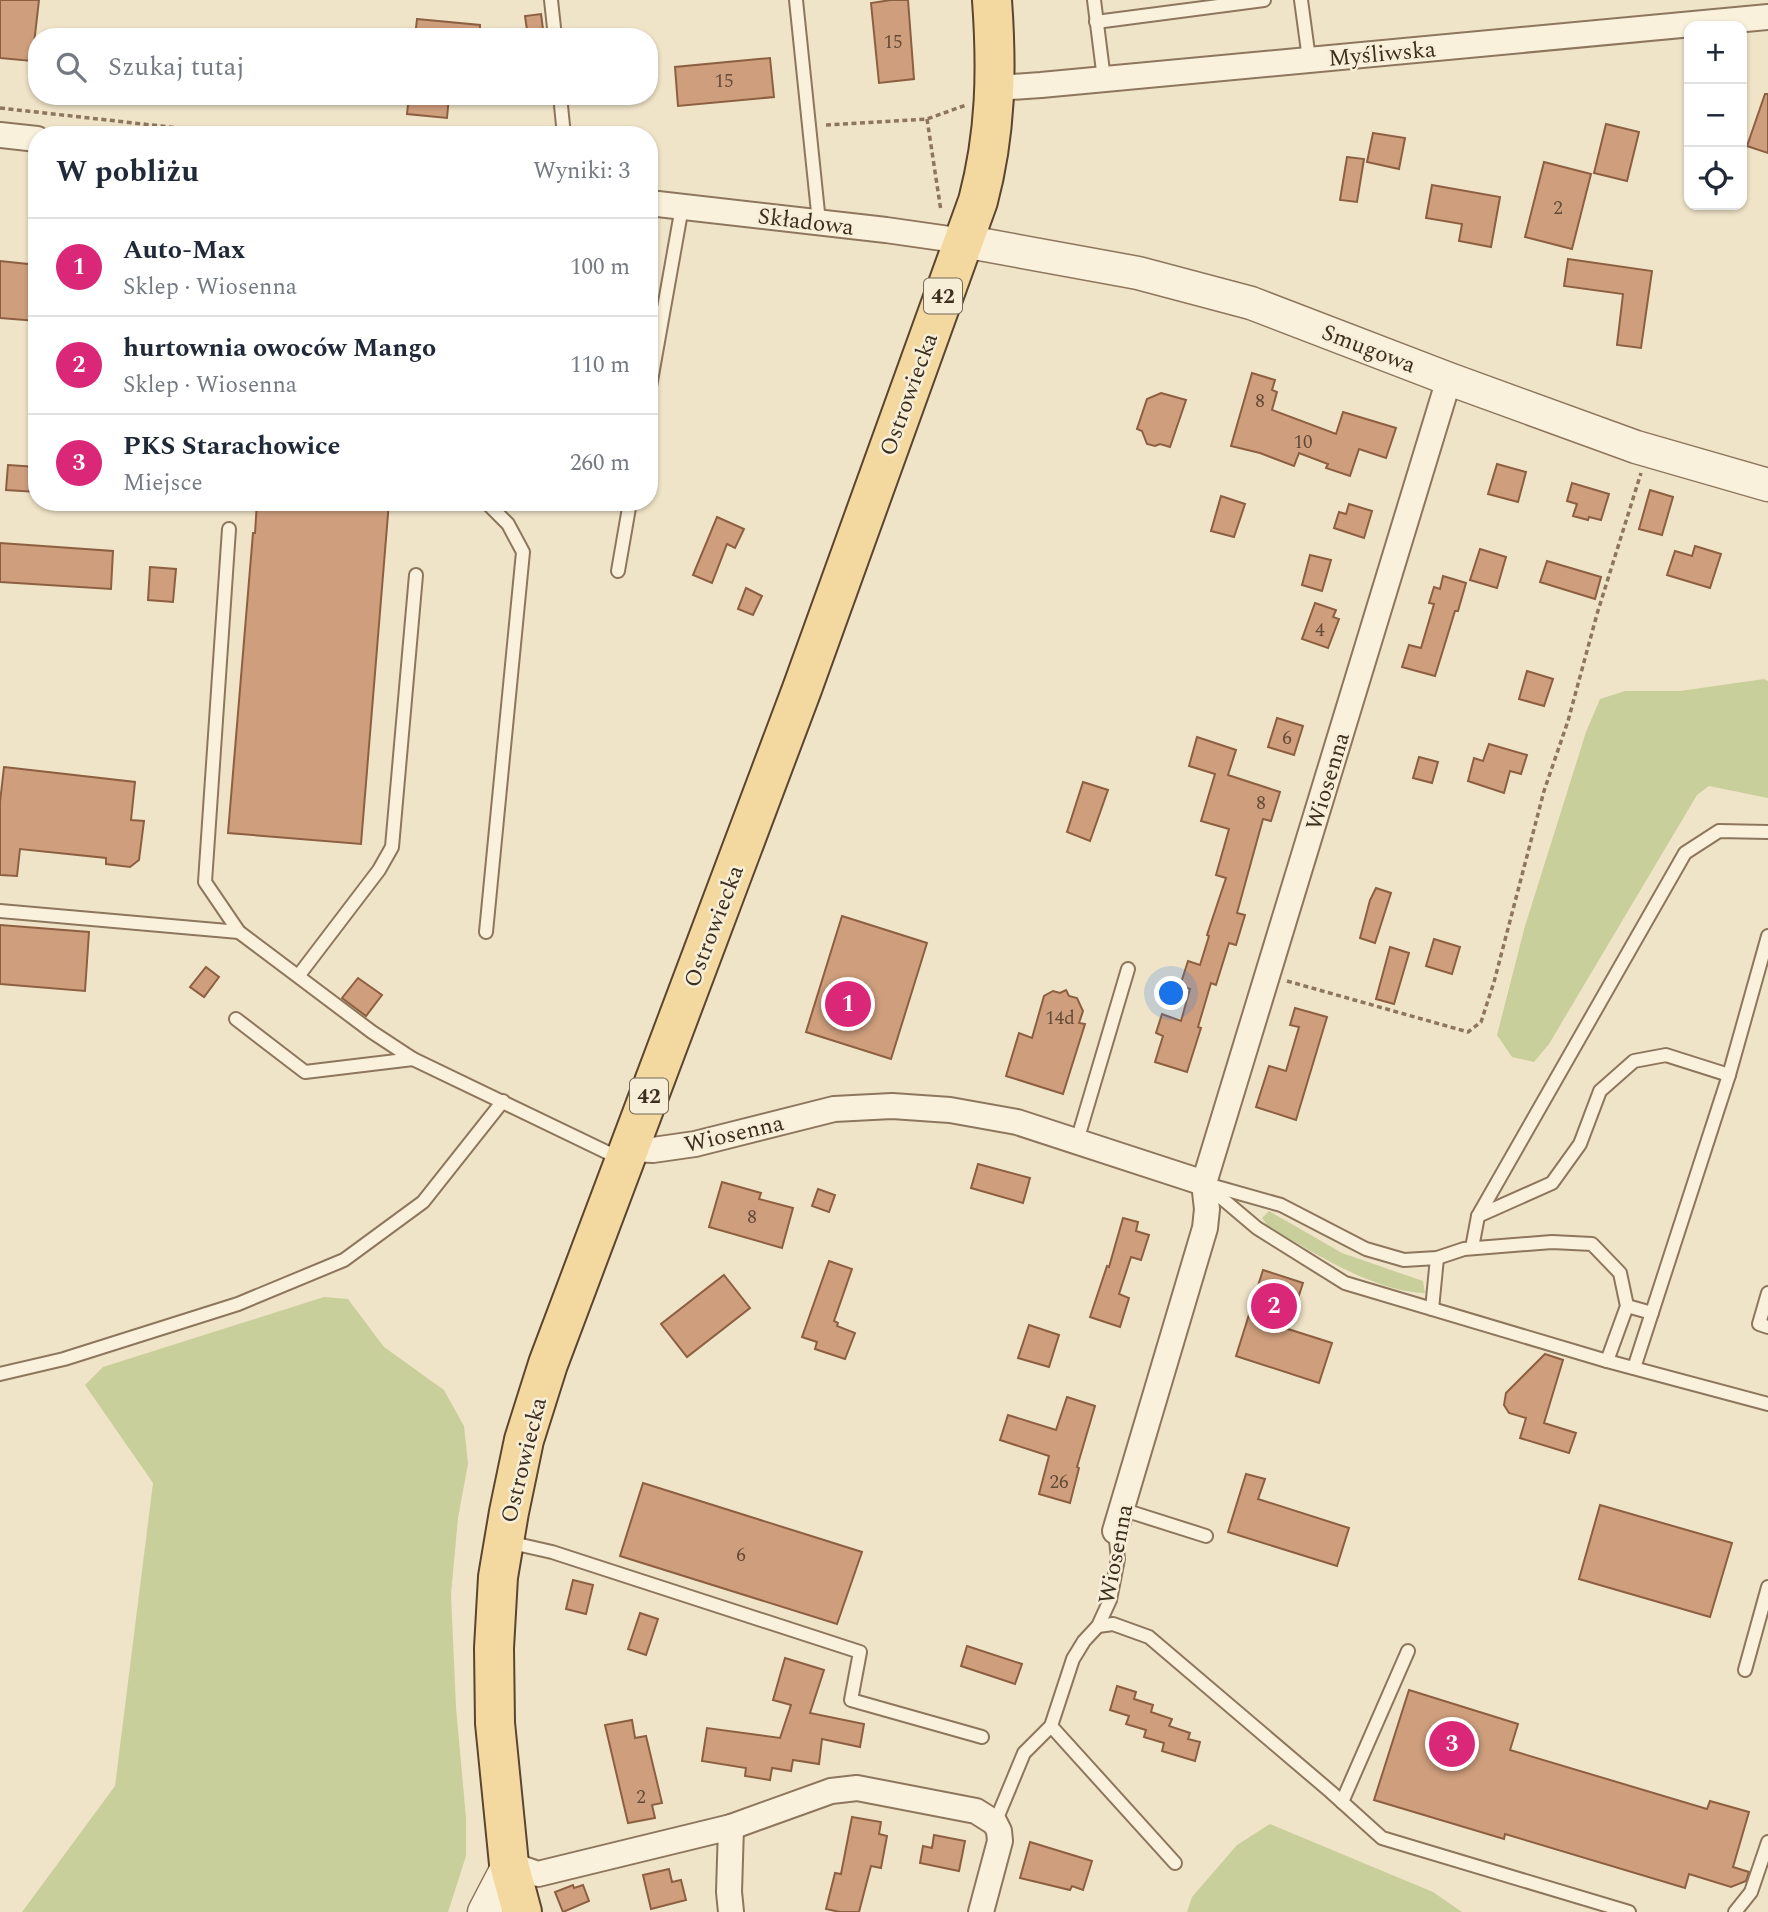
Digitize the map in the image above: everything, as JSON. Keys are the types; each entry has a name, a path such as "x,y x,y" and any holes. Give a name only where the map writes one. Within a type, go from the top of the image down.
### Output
{"main road":[{"name":"Ostrowiecka","path":"509,1864 495,1723 495,1636 498,1577 524,1440 548,1364 802,689 952,226 986,170 984,95 992,0"},
{"name":"42","path":"509,1864 522,1912"}],"street":[{"name":"Myśliwska","path":"984,95 1104,79 1768,17"},
{"path":"0,135 28,138"},
{"name":"Składowa","path":"658,204 819,222 952,226"},
{"name":"Smugowa","path":"952,226 1251,303 1449,379 1648,450 1768,485"},
{"name":"Wiosenna","path":"1118,1520 1205,1228 1207,1209 1204,1183 1449,379"},
{"name":"Wiosenna","path":"626,1155 695,1144 834,1110 892,1106 950,1110 1017,1122 1204,1183"},
{"path":"484,1912 509,1864 538,1874 731,1828 831,1791 857,1788 976,1811 995,1823"},
{"name":"Wiosenna","path":"981,1912 1000,1841 995,1823"},
{"path":"731,1828 731,1912"}],"lane":[{"path":"551,0 554,28"},
{"path":"796,0 819,222"},
{"path":"1094,0 1104,79"},
{"path":"1096,22 1264,0"},
{"path":"1301,0 1309,59"},
{"path":"561,105 563,126"},
{"path":"658,341 682,206"},
{"path":"486,932 523,552 508,524 495,511"},
{"path":"618,571 628,511"},
{"path":"229,529 205,881 239,932 372,1032 413,1059 626,1155"},
{"path":"299,975 379,870 392,847 416,575"},
{"path":"1472,1248 1478,1216 1685,853 1719,831 1768,832"},
{"path":"0,911 239,932"},
{"path":"1634,1368 1729,1075 1768,936"},
{"path":"1077,1142 1128,969"},
{"path":"236,1019 305,1072 413,1059"},
{"path":"1478,1216 1552,1183 1580,1144 1600,1091 1634,1061 1665,1055 1729,1075"},
{"path":"0,1374 64,1359 238,1304 344,1259 423,1202 503,1101"},
{"path":"1204,1183 1281,1205 1366,1249 1404,1259 1437,1258 1472,1248 1552,1242 1592,1244 1620,1273 1627,1306 1607,1362"},
{"path":"1204,1183 1257,1228 1345,1283 1607,1362 1768,1404"},
{"path":"1432,1309 1437,1258"},
{"path":"1768,1293 1759,1324 1768,1327"},
{"path":"1627,1306 1652,1313"},
{"path":"1118,1520 1206,1536"},
{"name":"Wiosenna","path":"995,1823 1024,1753 1051,1726 1073,1659 1084,1641 1098,1626 1110,1600 1117,1570 1118,1520"},
{"path":"504,1542 552,1552 860,1652 850,1700 982,1737"},
{"path":"1745,1670 1768,1587"},
{"path":"1098,1626 1113,1624 1149,1637 1382,1838 1629,1912"},
{"path":"1342,1802 1408,1651"},
{"path":"1051,1726 1175,1863"},
{"path":"1735,1912 1751,1892 1768,1842"}],"path":[{"path":"809,126 927,119 984,95"},
{"path":"0,108 161,126"},
{"path":"927,119 952,226"},
{"path":"1268,975 1468,1032 1481,1022 1544,792 1568,721 1597,614 1648,450"}],"green space":[{"path":"1764,679 1768,681 1768,798 1709,786 1697,795 1549,1044 1534,1062 1512,1057 1497,1035 1525,926 1586,732 1600,699 1625,691 1680,691"},
{"path":"1269,1211 1342,1253 1423,1281 1425,1293 1385,1286 1322,1258 1267,1225 1262,1218"},
{"path":"324,1297 348,1299 384,1347 444,1390 464,1426 468,1464 458,1518 451,1594 456,1707 466,1818 466,1856 448,1912 22,1912 115,1786 153,1483 85,1385 103,1367"},
{"path":"1270,1824 1433,1892 1462,1912 1187,1912 1192,1897 1237,1845"}],"building":[{"path":"0,0 39,0 36,28 28,28 28,61 0,58"},
{"path":"908,0 914,79 879,83 871,3"},
{"path":"541,14 543,28 527,28 525,16"},
{"path":"417,19 480,25 480,28 416,28"},
{"path":"770,58 774,97 678,106 675,67"},
{"path":"1765,94 1768,94 1768,153 1747,146"},
{"path":"408,105 448,105 447,118 407,114"},
{"path":"1606,124 1639,132 1627,181 1594,173"},
{"path":"1373,133 1405,138 1399,169 1367,162"},
{"path":"1347,157 1364,159 1357,202 1340,200"},
{"path":"1544,162 1591,174 1572,249 1525,237"},
{"path":"1432,185 1500,197 1491,247 1459,241 1462,224 1426,218"},
{"path":"1568,259 1652,271 1641,348 1617,345 1623,294 1564,286"},
{"path":"0,261 28,264 28,320 0,318"},
{"path":"1252,373 1275,380 1272,390 1277,392 1272,410 1336,434 1343,412 1396,428 1386,458 1359,449 1350,476 1326,468 1328,464 1299,453 1294,466 1260,453 1231,446"},
{"path":"1161,393 1186,400 1170,447 1147,444 1142,431 1137,429 1147,399"},
{"path":"1497,464 1526,472 1518,502 1488,494"},
{"path":"8,465 28,466 28,491 6,490"},
{"path":"1572,483 1609,494 1601,520 1573,516 1577,504 1567,501"},
{"path":"1650,490 1673,497 1662,535 1639,529"},
{"path":"1221,496 1245,504 1234,537 1211,531"},
{"path":"1349,504 1372,511 1364,538 1334,528 1339,512 1346,514"},
{"path":"256,511 388,511 361,844 228,833"},
{"path":"717,517 744,529 735,548 727,544 712,583 693,575"},
{"path":"0,543 113,551 111,589 0,582"},
{"path":"1695,546 1721,554 1710,588 1667,575 1675,551 1692,556"},
{"path":"1480,549 1506,557 1497,588 1470,580"},
{"path":"1310,555 1331,560 1322,591 1302,585"},
{"path":"1547,561 1601,577 1595,599 1540,582"},
{"path":"150,567 176,569 173,602 148,600"},
{"path":"1443,576 1466,583 1435,676 1402,667 1409,645 1421,648 1434,604 1429,603 1434,587 1440,589"},
{"path":"746,588 762,596 753,615 738,609"},
{"path":"1315,603 1336,610 1333,617 1339,619 1328,648 1302,639"},
{"path":"1527,671 1553,679 1544,706 1519,699"},
{"path":"1277,718 1303,726 1294,755 1268,747"},
{"path":"1197,737 1236,750 1228,775 1280,792 1271,821 1263,819 1237,913 1245,915 1236,945 1229,943 1216,985 1211,983 1187,1072 1155,1062 1163,1036 1156,1033 1162,1014 1181,1021 1190,989 1180,986 1188,961 1200,965 1226,878 1216,875 1229,829 1201,821 1215,774 1189,766"},
{"path":"1489,744 1527,755 1521,774 1510,771 1504,793 1468,781 1474,758 1483,761"},
{"path":"1419,757 1438,762 1432,783 1413,778"},
{"path":"4,767 135,782 131,820 144,821 139,860 130,867 106,864 106,858 20,849 17,876 0,875 0,802"},
{"path":"1083,782 1108,790 1090,841 1067,832"},
{"path":"1376,888 1391,893 1375,943 1360,938"},
{"path":"842,916 927,943 891,1059 806,1032"},
{"path":"0,925 89,932 85,991 0,984"},
{"path":"1434,939 1460,947 1452,974 1426,966"},
{"path":"1390,947 1409,953 1394,1004 1376,999"},
{"path":"206,967 219,977 204,997 190,987"},
{"path":"358,978 382,995 366,1016 342,998"},
{"path":"1066,990 1069,996 1077,998 1083,1011 1079,1023 1085,1024 1063,1094 1006,1076 1019,1033 1032,1038 1044,996 1053,991 1060,993"},
{"path":"1295,1008 1327,1017 1296,1120 1256,1107 1269,1066 1286,1071 1299,1027 1290,1025"},
{"path":"978,1164 1030,1178 1023,1203 971,1188"},
{"path":"722,1182 761,1193 759,1199 793,1208 782,1248 709,1227"},
{"path":"818,1189 835,1195 829,1212 812,1206"},
{"path":"1123,1218 1138,1222 1136,1231 1149,1235 1141,1260 1131,1257 1119,1294 1129,1298 1120,1327 1090,1317 1107,1266 1109,1267"},
{"path":"829,1261 852,1269 834,1321 838,1323 837,1326 855,1333 845,1359 815,1349 817,1342 802,1337"},
{"path":"1263,1270 1303,1283 1288,1329 1332,1343 1319,1383 1236,1356"},
{"path":"724,1275 750,1308 687,1357 661,1324"},
{"path":"1029,1325 1059,1335 1049,1367 1018,1358"},
{"path":"1545,1354 1563,1360 1544,1423 1576,1433 1569,1453 1520,1438 1526,1418 1509,1413 1504,1405 1506,1393"},
{"path":"1067,1397 1095,1406 1077,1467 1079,1468 1070,1503 1039,1494 1049,1456 1000,1440 1008,1415 1056,1430"},
{"path":"1246,1474 1265,1479 1258,1499 1349,1528 1337,1566 1228,1532"},
{"path":"643,1483 862,1552 837,1624 620,1556"},
{"path":"1600,1505 1732,1543 1710,1617 1579,1579"},
{"path":"573,1580 593,1585 586,1614 566,1609"},
{"path":"640,1613 658,1619 646,1655 628,1649"},
{"path":"967,1646 1022,1664 1015,1684 961,1666"},
{"path":"785,1658 824,1670 810,1713 864,1724 860,1747 822,1739 819,1764 793,1760 791,1771 772,1768 770,1780 745,1776 746,1768 702,1761 707,1728 780,1738 791,1705 773,1700"},
{"path":"1117,1686 1136,1692 1134,1699 1153,1705 1151,1712 1172,1719 1169,1726 1190,1733 1188,1739 1200,1742 1195,1761 1162,1751 1164,1743 1144,1737 1146,1730 1126,1724 1129,1716 1110,1710"},
{"path":"1409,1690 1518,1724 1510,1750 1707,1809 1710,1801 1749,1812 1733,1867 1749,1872 1746,1881 1731,1887 1689,1874 1685,1888 1505,1834 1504,1839 1374,1800"},
{"path":"632,1720 635,1738 646,1736 662,1803 652,1805 655,1818 628,1823 605,1725"},
{"path":"852,1817 881,1822 879,1834 887,1836 881,1868 871,1866 859,1912 840,1912 826,1909 835,1873 841,1874"},
{"path":"934,1835 965,1841 959,1871 920,1863 923,1846 932,1848"},
{"path":"1030,1842 1092,1861 1083,1890 1072,1886 1070,1890 1020,1878"},
{"path":"669,1869 672,1882 681,1880 686,1900 651,1909 643,1875"},
{"path":"573,1885 574,1888 583,1885 589,1901 563,1912 555,1892"}],"place":[{"name":"Auto-Max","path":"848,1004"},
{"name":"hurtownia owoców Mango","path":"1274,1306"},
{"name":"PKS Starachowice","path":"1452,1744"}]}
